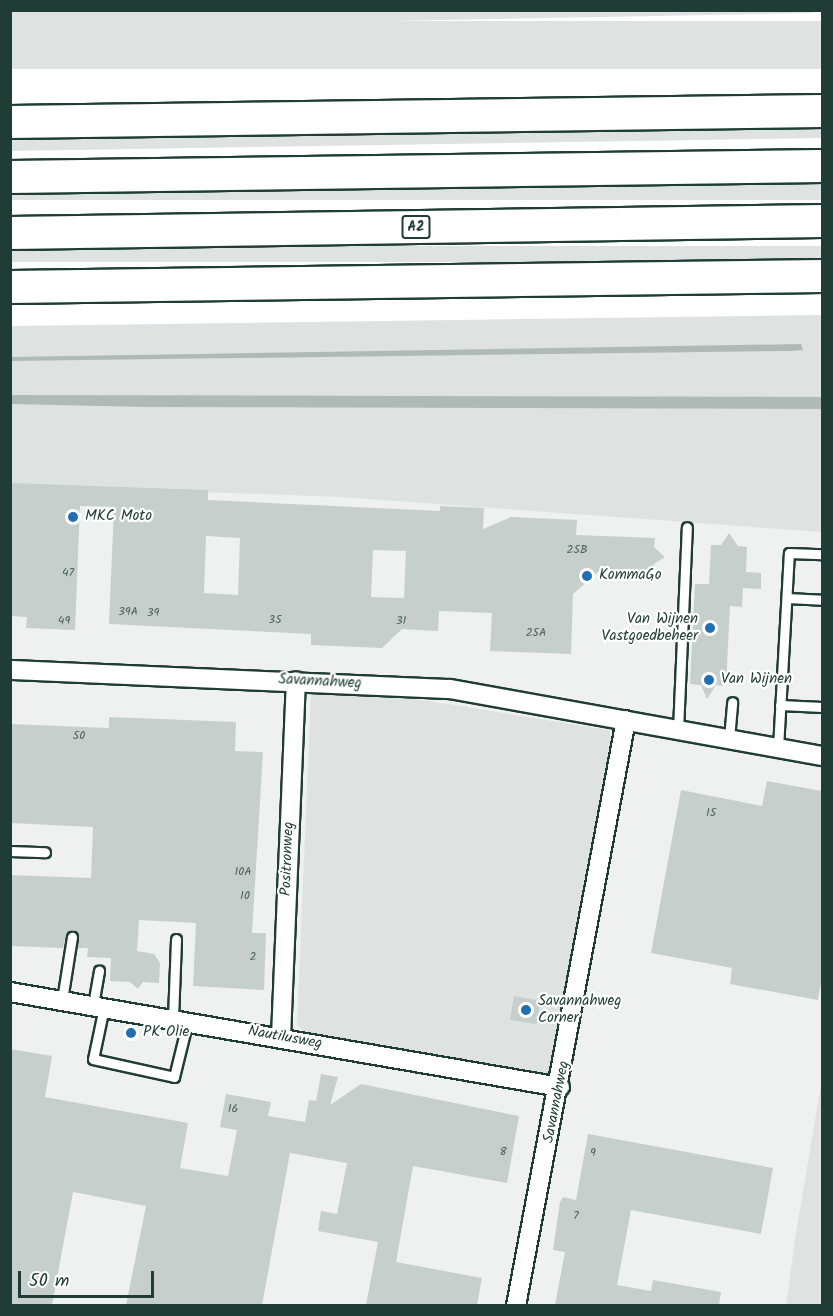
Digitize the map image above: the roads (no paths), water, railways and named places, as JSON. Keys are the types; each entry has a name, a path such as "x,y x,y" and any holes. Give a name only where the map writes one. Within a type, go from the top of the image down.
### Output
{"highway":[{"path":"10,122 822,111"},
{"path":"10,177 822,166"},
{"name":"A2","path":"10,233 822,221"},
{"path":"10,288 822,276"}],"street":[{"name":"Savannahweg","path":"10,670 450,689 822,756"},
{"name":"Positronweg","path":"281,1037 296,681"},
{"name":"Savannahweg","path":"516,1305 560,1087 626,720"},
{"name":"Nautilusweg","path":"10,992 181,1019 560,1087"}],"lane":[{"path":"678,730 687,527"},
{"path":"778,748 789,553 822,554"},
{"path":"787,598 822,600"},
{"path":"729,739 732,702"},
{"path":"780,705 822,707"},
{"path":"10,851 45,852"},
{"path":"62,1000 72,937"},
{"path":"99,971 93,1059 174,1077 181,1019 176,939"}],"place":[{"name":"MKC Moto","path":"73,517"},
{"name":"KommaGo","path":"587,576"},
{"name":"Van Wijnen Vastgoedbeheer","path":"710,628"},
{"name":"Van Wijnen","path":"709,680"},
{"name":"Savannahweg Corner","path":"526,1010"},
{"name":"PK Olie","path":"131,1033"}]}
